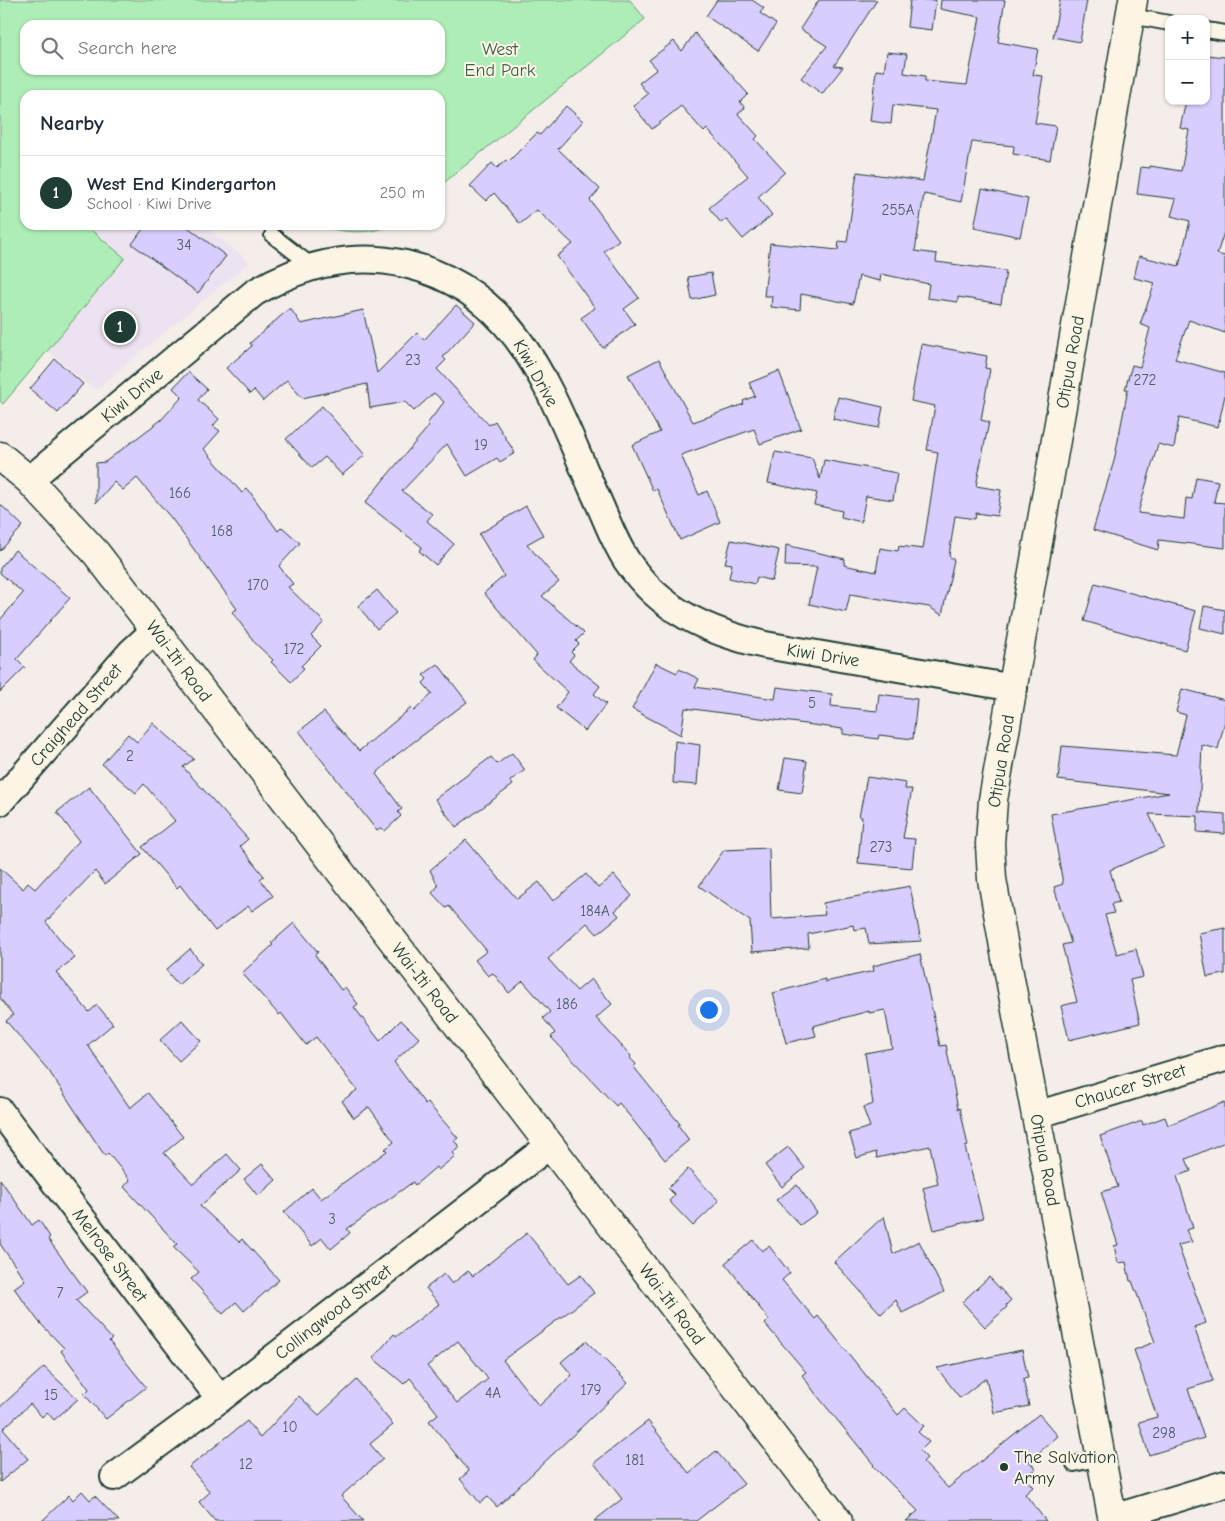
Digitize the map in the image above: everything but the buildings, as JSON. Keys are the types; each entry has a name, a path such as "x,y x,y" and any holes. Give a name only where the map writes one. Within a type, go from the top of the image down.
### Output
{"street":[{"name":"Otipua Road","path":"1113,1520 1004,946 992,879 990,844 993,800 1132,8"},
{"name":"Kiwi Drive","path":"29,480 254,293 277,279 312,266 355,260 388,260 420,268 450,280 480,298 498,314 521,341 539,371 627,561 664,602 693,622 728,636 765,645 1014,688"},
{"name":"Wai-Iti Road","path":"0,456 29,480 96,553 838,1521"},
{"name":"Craighead Street","path":"0,802 131,652 155,630"},
{"name":"Chaucer Street","path":"1036,1115 1225,1058"},
{"name":"Melrose Street","path":"0,1111 220,1399"},
{"name":"Collingwood Street","path":"114,1477 220,1399 550,1145"},
{"path":"1113,1520 1225,1484"}],"lane":[{"path":"1132,8 1165,21"},
{"path":"1210,31 1225,33"},
{"path":"272,235 312,266"},
{"path":"1074,1464 1101,1458"}],"shaded area":[{"path":"91,230 210,230 250,262 95,390 47,350 125,259"}],"green space":[{"name":"West End Park","path":"0,0 630,0 645,19 445,182 445,90 20,90 20,230 91,230 125,258 3,404 0,401"},
{"path":"336,230 374,230 365,232"}],"place":[{"name":"West End Kindergarton","path":"120,327"},
{"name":"The Salvation Army","path":"1004,1467"}]}
